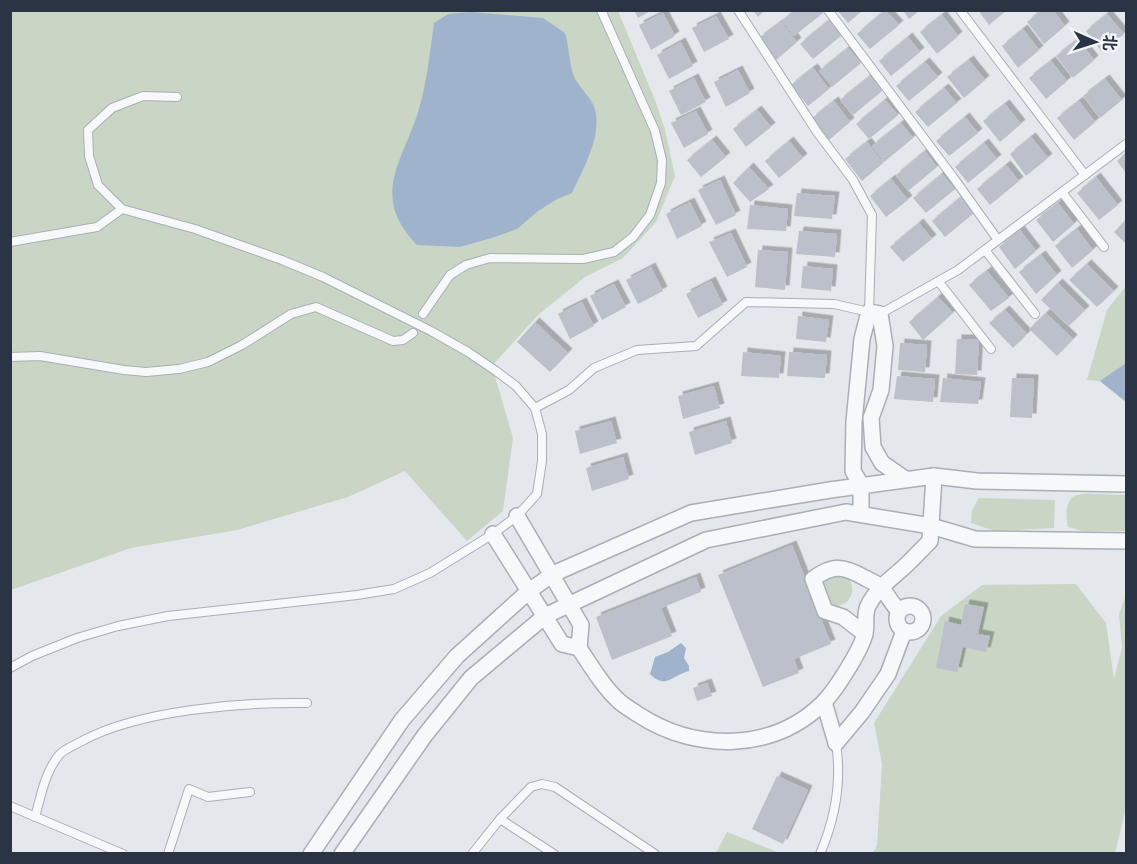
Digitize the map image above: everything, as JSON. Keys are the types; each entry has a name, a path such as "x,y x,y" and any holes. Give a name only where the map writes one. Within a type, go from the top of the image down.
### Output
{"street":[{"path":"861,514 861,485 853,471 854,422 862,339 874,313"},
{"path":"874,313 885,346 881,390 871,418 873,447 882,463 905,479"},
{"path":"859,372 870,369 882,377"},
{"path":"493,534 562,644 579,648 620,702 647,720 677,734 707,741 743,741 765,737 793,726 824,702 847,671 865,634 867,608 881,587 930,541 934,476"},
{"path":"311,854 402,720 457,656 529,591 553,574 691,513 861,485 934,476 977,481 1126,484"},
{"path":"342,854 425,735 471,678 545,616 706,540 846,512 931,526 975,539 1126,541"},
{"path":"517,516 581,625 579,648"},
{"path":"865,634 843,616 825,612 813,579 824,570 843,568 853,571 881,587 899,611"},
{"path":"911,605 920,609 924,617 920,629 912,632 904,631 897,620 899,611 911,605"},
{"path":"836,743 862,712 888,674 904,631"},
{"path":"824,702 836,743"}],"lane":[{"path":"423,314 450,275 466,265 490,258 583,259 614,252 633,237 650,215 661,183 662,159 655,130 601,10"},
{"path":"738,10 816,132 853,180 872,215 874,313"},
{"path":"828,10 998,240"},
{"path":"960,10 1085,175"},
{"path":"10,668 32,656 77,638 118,626 168,616 393,589 430,573 493,534 517,516 537,494 542,461 542,434 535,408 516,386 468,352 323,277 282,260 195,229 122,209 98,185 89,156 87,130 112,108 143,96 177,97"},
{"path":"535,408 569,390 594,368 637,350 696,346 746,302 834,304 874,313 939,282 958,270 1126,144"},
{"path":"1062,192 1104,247"},
{"path":"10,242 97,227 122,209"},
{"path":"984,250 1035,314"},
{"path":"939,282 992,349"},
{"path":"10,357 40,356 146,372 179,369 208,362 242,345 291,314 316,307 393,341 403,340 413,333"},
{"path":"35,817 49,772 61,753 92,736 150,717 267,702 307,703"},
{"path":"820,854 836,808 839,764 836,743"},
{"path":"472,854 500,819 531,787 542,784 555,787 655,854"},
{"path":"168,854 189,789 208,796 250,792"},
{"path":"10,806 123,854"},
{"path":"500,819 554,854"}],"green space":[{"path":"10,11 618,11 655,100 665,130 675,176 656,222 623,258 585,277 538,315 492,366 513,438 503,511 467,541 405,471 348,497 237,530 131,548 11,590"},
{"path":"1126,286 1126,402 1100,381 1087,380 1107,310"},
{"path":"1082,494 1126,495 1126,531 1083,531 1068,527 1067,509 1073,497"},
{"path":"979,498 1055,500 1054,528 995,531 971,523 972,510"},
{"path":"825,575 847,576 851,582 852,594 846,603 834,606 827,604 819,585"},
{"path":"1076,584 1106,623 1114,679 1122,648 1119,614 1126,595 1126,808 1115,853 872,854 877,846 882,764 874,723 941,616 982,585"},
{"path":"727,832 780,853 716,853"}],"water":[{"path":"470,12 543,18 565,33 573,74 595,109 594,142 572,193 538,211 517,229 460,247 417,245 403,227 395,210 392,194 394,178 422,98 434,23 448,14"},
{"path":"1126,363 1126,402 1100,381"},
{"path":"681,643 686,648 684,658 689,671 665,681 660,681 650,674 655,657"}],"building":[{"path":"634,10 652,10 638,18"},
{"path":"753,10 765,10 758,17"},
{"path":"794,10 822,10 823,13 794,36 782,21"},
{"path":"837,10 863,10 848,23"},
{"path":"885,10 899,25 870,49 857,34"},
{"path":"903,10 920,10 909,19"},
{"path":"978,10 1007,10 989,25"},
{"path":"1041,10 1053,10 1065,26 1044,44 1027,22"},
{"path":"663,13 675,36 651,50 639,25"},
{"path":"1107,14 1124,34 1102,52 1086,31"},
{"path":"942,15 958,36 937,54 920,32"},
{"path":"716,16 729,39 704,52 692,28"},
{"path":"829,20 842,35 813,59 800,44"},
{"path":"781,22 797,42 776,60 759,38"},
{"path":"1023,29 1039,50 1018,68 1002,46"},
{"path":"908,37 920,52 891,76 879,61"},
{"path":"1078,39 1094,60 1073,78 1056,56"},
{"path":"681,42 693,66 669,79 657,55"},
{"path":"848,48 861,63 832,87 819,71"},
{"path":"969,60 985,80 964,98 947,77"},
{"path":"1051,61 1067,81 1046,99 1029,78"},
{"path":"925,62 938,77 909,101 896,86"},
{"path":"813,68 829,89 808,106 791,85"},
{"path":"738,70 750,93 726,107 714,82"},
{"path":"870,76 882,91 853,115 840,100"},
{"path":"694,78 706,102 681,115 669,91"},
{"path":"1105,79 1122,100 1100,118 1083,96"},
{"path":"944,88 957,103 928,127 915,112"},
{"path":"885,100 898,115 869,139 856,124"},
{"path":"834,101 850,122 829,140 812,118"},
{"path":"1079,101 1095,122 1074,140 1057,118"},
{"path":"1005,104 1021,124 1000,142 983,121"},
{"path":"757,110 771,127 746,147 733,129"},
{"path":"696,111 708,134 684,148 671,123"},
{"path":"965,117 978,133 949,156 936,141"},
{"path":"901,123 913,138 884,162 872,146"},
{"path":"1031,137 1048,158 1026,176 1010,154"},
{"path":"712,140 726,157 701,177 687,160"},
{"path":"789,141 803,158 779,178 765,161"},
{"path":"867,142 883,163 862,181 845,159"},
{"path":"984,143 997,159 968,183 955,167"},
{"path":"925,151 937,167 908,191 896,175"},
{"path":"1126,153 1126,173 1117,161"},
{"path":"1006,165 1019,181 990,205 977,189"},
{"path":"749,167 769,189 750,202 733,183"},
{"path":"942,174 955,189 926,213 913,198"},
{"path":"1096,177 1118,205 1099,220 1077,193"},
{"path":"891,179 908,200 886,217 870,196"},
{"path":"720,180 736,215 716,225 698,190"},
{"path":"797,193 835,196 832,219 794,216"},
{"path":"961,197 974,213 945,237 932,221"},
{"path":"690,202 702,226 677,239 666,214"},
{"path":"1058,203 1074,224 1053,242 1036,220"},
{"path":"750,205 788,209 786,231 747,229"},
{"path":"1126,220 1126,244 1114,232"},
{"path":"919,223 932,239 903,262 890,247"},
{"path":"1077,229 1093,250 1072,268 1055,246"},
{"path":"1020,230 1036,251 1015,269 999,247"},
{"path":"799,231 837,234 835,257 796,254"},
{"path":"731,233 747,267 727,277 709,242"},
{"path":"758,250 788,252 785,290 755,287"},
{"path":"1041,255 1057,275 1036,294 1019,272"},
{"path":"1087,264 1114,291 1097,307 1069,280"},
{"path":"803,266 833,269 831,291 801,288"},
{"path":"651,267 663,291 638,304 626,280"},
{"path":"987,271 1009,298 991,311 969,285"},
{"path":"711,281 723,305 698,318 686,294"},
{"path":"1058,283 1085,310 1069,326 1041,300"},
{"path":"614,284 626,307 602,320 590,296"},
{"path":"938,297 953,313 923,340 909,322"},
{"path":"582,302 594,326 570,339 558,314"},
{"path":"1005,310 1027,334 1013,348 989,323"},
{"path":"1046,313 1073,339 1057,356 1029,329"},
{"path":"798,316 829,320 826,342 796,339"},
{"path":"535,322 568,353 550,372 517,342"},
{"path":"957,339 979,339 977,375 955,374"},
{"path":"900,343 927,345 925,372 898,370"},
{"path":"743,352 781,356 779,378 741,376"},
{"path":"789,352 827,355 825,378 787,376"},
{"path":"897,376 935,379 933,402 894,399"},
{"path":"943,378 981,382 978,404 940,402"},
{"path":"1012,378 1034,379 1032,418 1010,417"},
{"path":"714,386 720,408 683,419 678,396"},
{"path":"611,421 617,443 580,454 575,431"},
{"path":"726,421 732,443 695,455 689,432"},
{"path":"623,457 629,479 592,491 586,468"},
{"path":"792,545 831,644 794,659 799,673 763,687 718,575"},
{"path":"696,577 701,592 661,608 672,636 612,660 596,617"},
{"path":"965,604 984,607 978,634 990,636 986,652 963,647 957,672 936,668 945,621 961,625"},
{"path":"707,683 712,696 697,701 693,688"},
{"path":"777,776 808,790 783,844 752,829"}]}
